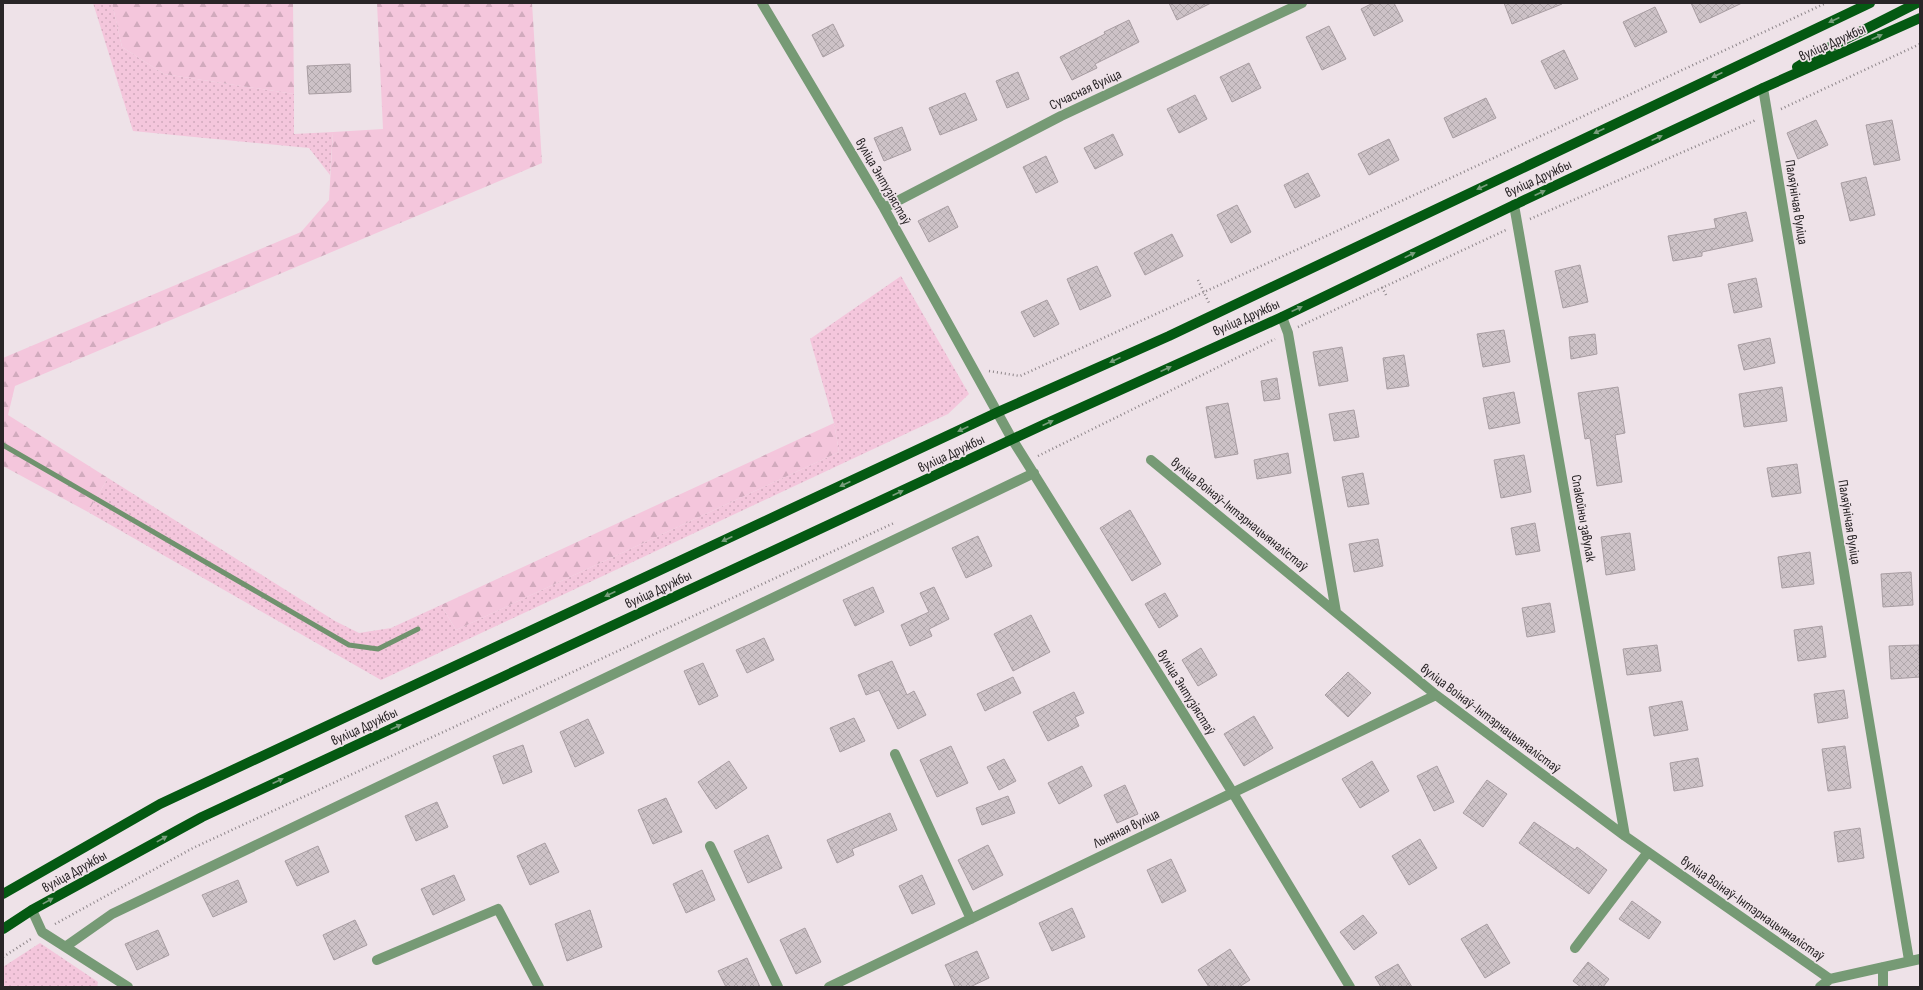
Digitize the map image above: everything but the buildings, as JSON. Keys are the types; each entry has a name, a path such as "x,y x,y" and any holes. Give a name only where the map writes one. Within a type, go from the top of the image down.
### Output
{"main road":[{"name":"вуліца Дружбы","path":"3,894 160,804 998,412 1214,314 1870,3"},
{"path":"1763,88 1828,48 1917,3"},
{"name":"вуліца Дружбы","path":"3,929 32,910 202,817 1012,439 1282,317 1514,205 1763,88 1920,18"}],"street":[{"name":"вуліца Энтузіястаў","path":"762,3 884,208 1012,439 1233,793 1350,987"},
{"name":"Сучасная вуліца","path":"884,208 1061,116 1302,3"},
{"name":"Паляўнічая вуліца","path":"1763,88 1909,960"},
{"name":"Спакойны завулак","path":"1514,205 1625,836"},
{"path":"1282,317 1288,332 1336,612"},
{"name":"вуліца Воінаў-Інтэрнацыяналістаў","path":"1151,460 1436,695 1625,836 1830,979"},
{"path":"65,947 112,914 1034,473"},
{"name":"Льняная вуліца","path":"829,987 1436,695"},
{"path":"895,754 971,919"},
{"path":"710,846 778,987"},
{"path":"1575,948 1648,852"},
{"path":"377,960 498,909 539,987"},
{"path":"32,910 42,932 128,987"},
{"path":"1820,987 1830,979 1909,960 1920,959"},
{"path":"1883,967 1883,987"}],"path":[{"path":"976,376 985,371 1020,376 1826,3"},
{"path":"1781,109 1920,44"},
{"path":"1527,220 1758,119"},
{"path":"1296,328 1508,229"},
{"path":"1198,280 1214,314"},
{"path":"1037,457 1280,336"},
{"path":"51,927 193,848 898,522"},
{"path":"3,957 32,938"}],"green space":[{"path":"93,3 112,3 122,47 164,74 294,94 294,134 333,132 330,175 309,148 133,131"},
{"path":"112,3 293,3 294,94 164,74 122,47"},
{"path":"377,3 532,3 542,163 15,386 8,415 108,478 88,512 3,466 3,358 301,232 329,200 333,132 383,129"},
{"path":"901,276 969,394 948,414 381,680 88,512 108,478 335,621 359,633 391,628 441,605 456,630 839,452 834,423 810,339"},
{"path":"834,423 839,452 456,630 441,605"},
{"path":"40,943 98,982 97,987 3,987 3,967"}],"waterway":[{"path":"3,445 349,645 378,649 418,629"}]}
